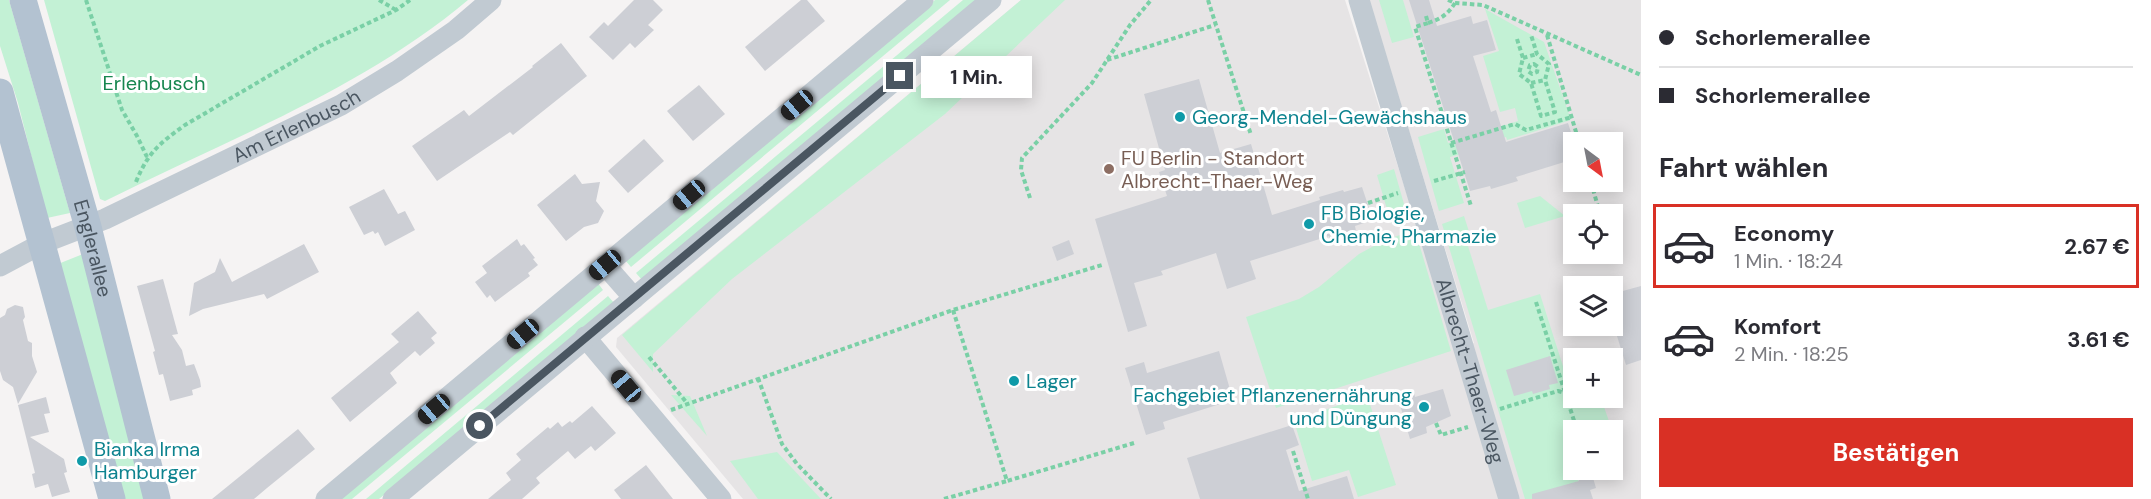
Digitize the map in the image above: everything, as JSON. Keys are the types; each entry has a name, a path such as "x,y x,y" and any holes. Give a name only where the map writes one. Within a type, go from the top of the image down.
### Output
{"main road":[{"name":"Englerallee","path":"23,0 88,227 157,499"},
{"path":"0,92 112,499"}],"street":[{"name":"Am Erlenbusch","path":"0,266 43,243 88,227 341,105 397,71 456,30 491,0"},
{"path":"326,499 923,0"},
{"path":"393,499 991,0"},
{"name":"Albrecht-Thaer-Weg","path":"1359,0 1509,499"},
{"path":"605,265 634,298"},
{"path":"585,338 721,499"}],"path":[{"path":"86,0 122,110 147,157"},
{"path":"379,0 396,10"},
{"path":"127,208 147,157 165,139 320,46 396,10 410,0"},
{"path":"1030,198 1021,170 1022,158 1092,83 1130,25 1151,0"},
{"path":"1208,0 1251,135"},
{"path":"1448,0 1455,3 1484,5 1641,75"},
{"path":"1455,3 1439,20 1414,27 1471,206"},
{"path":"1426,16 1428,23"},
{"path":"1107,60 1215,25"},
{"path":"1531,35 1537,54 1549,64"},
{"path":"1547,35 1576,132"},
{"path":"1517,39 1523,58 1519,74"},
{"path":"1523,58 1537,54"},
{"path":"1519,74 1528,71 1530,65 1534,64 1539,67 1549,64"},
{"path":"1519,74 1531,83 1540,116 1555,112 1545,80 1549,64"},
{"path":"1531,83 1545,80"},
{"path":"1451,143 1515,124 1526,130 1572,117"},
{"path":"1368,203 1373,201"},
{"path":"656,422 670,410 758,378 953,310 1102,265"},
{"path":"1536,302 1563,388"},
{"path":"953,310 1007,481"},
{"path":"649,357 687,403"},
{"path":"758,378 782,444 797,464 831,499"},
{"path":"1436,423 1441,435 1537,395 1558,391 1563,393"},
{"path":"944,499 1134,443"},
{"path":"1293,451 1308,499"}],"shaded area":[{"name":"FU Berlin - Standort Albrecht-Thaer-Weg","path":"1021,0 1345,0 1456,349 1474,343 1369,0 1641,0 1641,499 743,499 616,347 617,338"}],"green space":[{"path":"0,0 9,0 70,213 47,218 18,103 0,46"},
{"name":"Erlenbusch","path":"44,0 468,0 427,32 339,87 105,201 100,199"},
{"path":"935,0 950,0 631,267 625,260"},
{"path":"963,0 977,0 642,280 636,273"},
{"path":"1021,0 1065,0 945,114 732,279 653,354 653,372 622,335"},
{"path":"1379,0 1403,0 1414,37 1392,43"},
{"path":"1485,9 1544,42 1571,120 1507,140 1506,137 1479,146 1480,149 1450,157 1464,203 1439,211 1418,137 1444,129 1448,143 1518,121 1515,108 1500,112 1483,56 1499,51"},
{"path":"1394,169 1408,218 1391,223 1377,175"},
{"path":"1540,196 1563,217 1525,228 1517,203"},
{"path":"1464,216 1473,244 1468,246 1488,310 1540,294 1563,366 1563,408 1604,408 1609,420 1563,420 1563,480 1578,480 1579,483 1546,499 1525,499 1442,224"},
{"path":"1415,230 1451,351 1276,408 1246,317 1299,299 1319,287 1359,254 1385,240"},
{"path":"83,254 148,499 120,499 58,264"},
{"path":"597,282 603,290 352,499 338,499"},
{"path":"608,296 614,303 379,499 366,499"},
{"path":"671,395 690,396 707,436"},
{"path":"1367,395 1396,485 1358,497 1349,470 1312,481 1294,421"},
{"path":"777,452 821,499 758,499 730,461"}],"building":[{"path":"634,0 653,0 663,10 648,25 654,30 635,48 630,43 613,60 589,37 604,22 608,26"},
{"path":"801,0 807,0 825,21 765,71 745,47"},
{"path":"1409,0 1429,0 1437,26 1471,16 1473,24 1487,20 1496,50 1473,56 1491,112 1496,110 1506,142 1568,123 1571,132 1563,132 1563,162 1516,177 1518,181 1491,189 1490,186 1470,191"},
{"path":"561,43 587,76 513,135 510,132 437,181 412,146 464,110 469,116"},
{"path":"1199,79 1220,153 1251,144 1272,215 1320,200 1319,197 1362,187 1373,220 1355,226 1356,231 1330,239 1329,236 1250,261 1256,279 1227,289 1216,253 1161,271 1163,275 1134,283 1147,326 1128,332 1095,219 1167,196 1159,172 1165,170 1144,94"},
{"path":"699,85 725,114 693,141 667,111"},
{"path":"644,139 664,161 628,193 608,171"},
{"path":"575,174 582,184 600,182 596,201 604,211 598,223 584,227 566,241 537,205"},
{"path":"384,189 398,214 405,211 415,230 385,246 378,232 375,234 373,231 364,235 349,207"},
{"path":"517,239 521,246 524,244 538,265 528,273 530,276 495,302 490,295 487,298 475,282 487,273 482,266"},
{"path":"1069,240 1074,254 1057,261 1052,247"},
{"path":"304,244 319,272 267,299 264,294 203,309 189,316 194,283 215,272 220,258 232,282"},
{"path":"163,279 178,334 172,335 182,350 186,366 194,364 201,387 192,390 193,395 170,401 163,374 159,375 153,352 155,351 137,286"},
{"path":"1641,286 1641,360 1626,365 1623,348 1621,348 1617,336 1623,336 1623,291"},
{"path":"15,305 23,307 25,317 23,320 28,341 32,343 32,356 37,372 18,404 13,387 3,380 0,371 0,318 5,315 7,309"},
{"path":"418,311 437,333 431,338 435,343 420,356 415,351 390,373 397,383 350,422 331,398 399,342 391,334"},
{"path":"1219,351 1233,400 1163,422 1165,429 1146,435 1125,368 1144,362 1147,373"},
{"path":"1550,356 1558,383 1549,385 1550,389 1514,396 1506,370"},
{"name":"Fachgebiet Pflanzenernährung und Düngung","path":"1443,389 1451,416 1426,427 1427,433 1410,439 1398,398 1414,392 1415,397"},
{"path":"46,397 50,413 44,414 49,432 30,437 64,459 67,472 64,473 70,492 52,497 48,484 35,488 32,474 35,473 18,405"},
{"path":"592,406 616,433 595,451 591,446 575,459 568,451 536,478 540,483 522,499 488,499 511,480 506,473 521,460 516,454 548,427 550,429 558,422 562,427 570,421 572,423"},
{"path":"1292,425 1299,445 1286,450 1299,491 1347,476 1354,499 1200,499 1187,458"},
{"path":"298,429 315,449 254,499 212,499"},
{"path":"646,465 673,499 621,499 614,490"},
{"path":"1594,480 1596,488 1590,490 1593,499 1532,499 1532,494 1579,481"}],"place":[{"name":"Georg-Mendel-Gewächshaus","path":"1180,117"},
{"name":"FU Berlin - Standort Albrecht-Thaer-Weg","path":"1109,169"},
{"name":"FB Biologie, Chemie, Pharmazie","path":"1309,224"},
{"name":"Lager","path":"1014,381"},
{"name":"Fachgebiet Pflanzenernährung und Düngung","path":"1424,407"},
{"name":"Bianka Irma Hamburger","path":"82,461"}],"route":[{"path":"480,426 900,76"}]}
